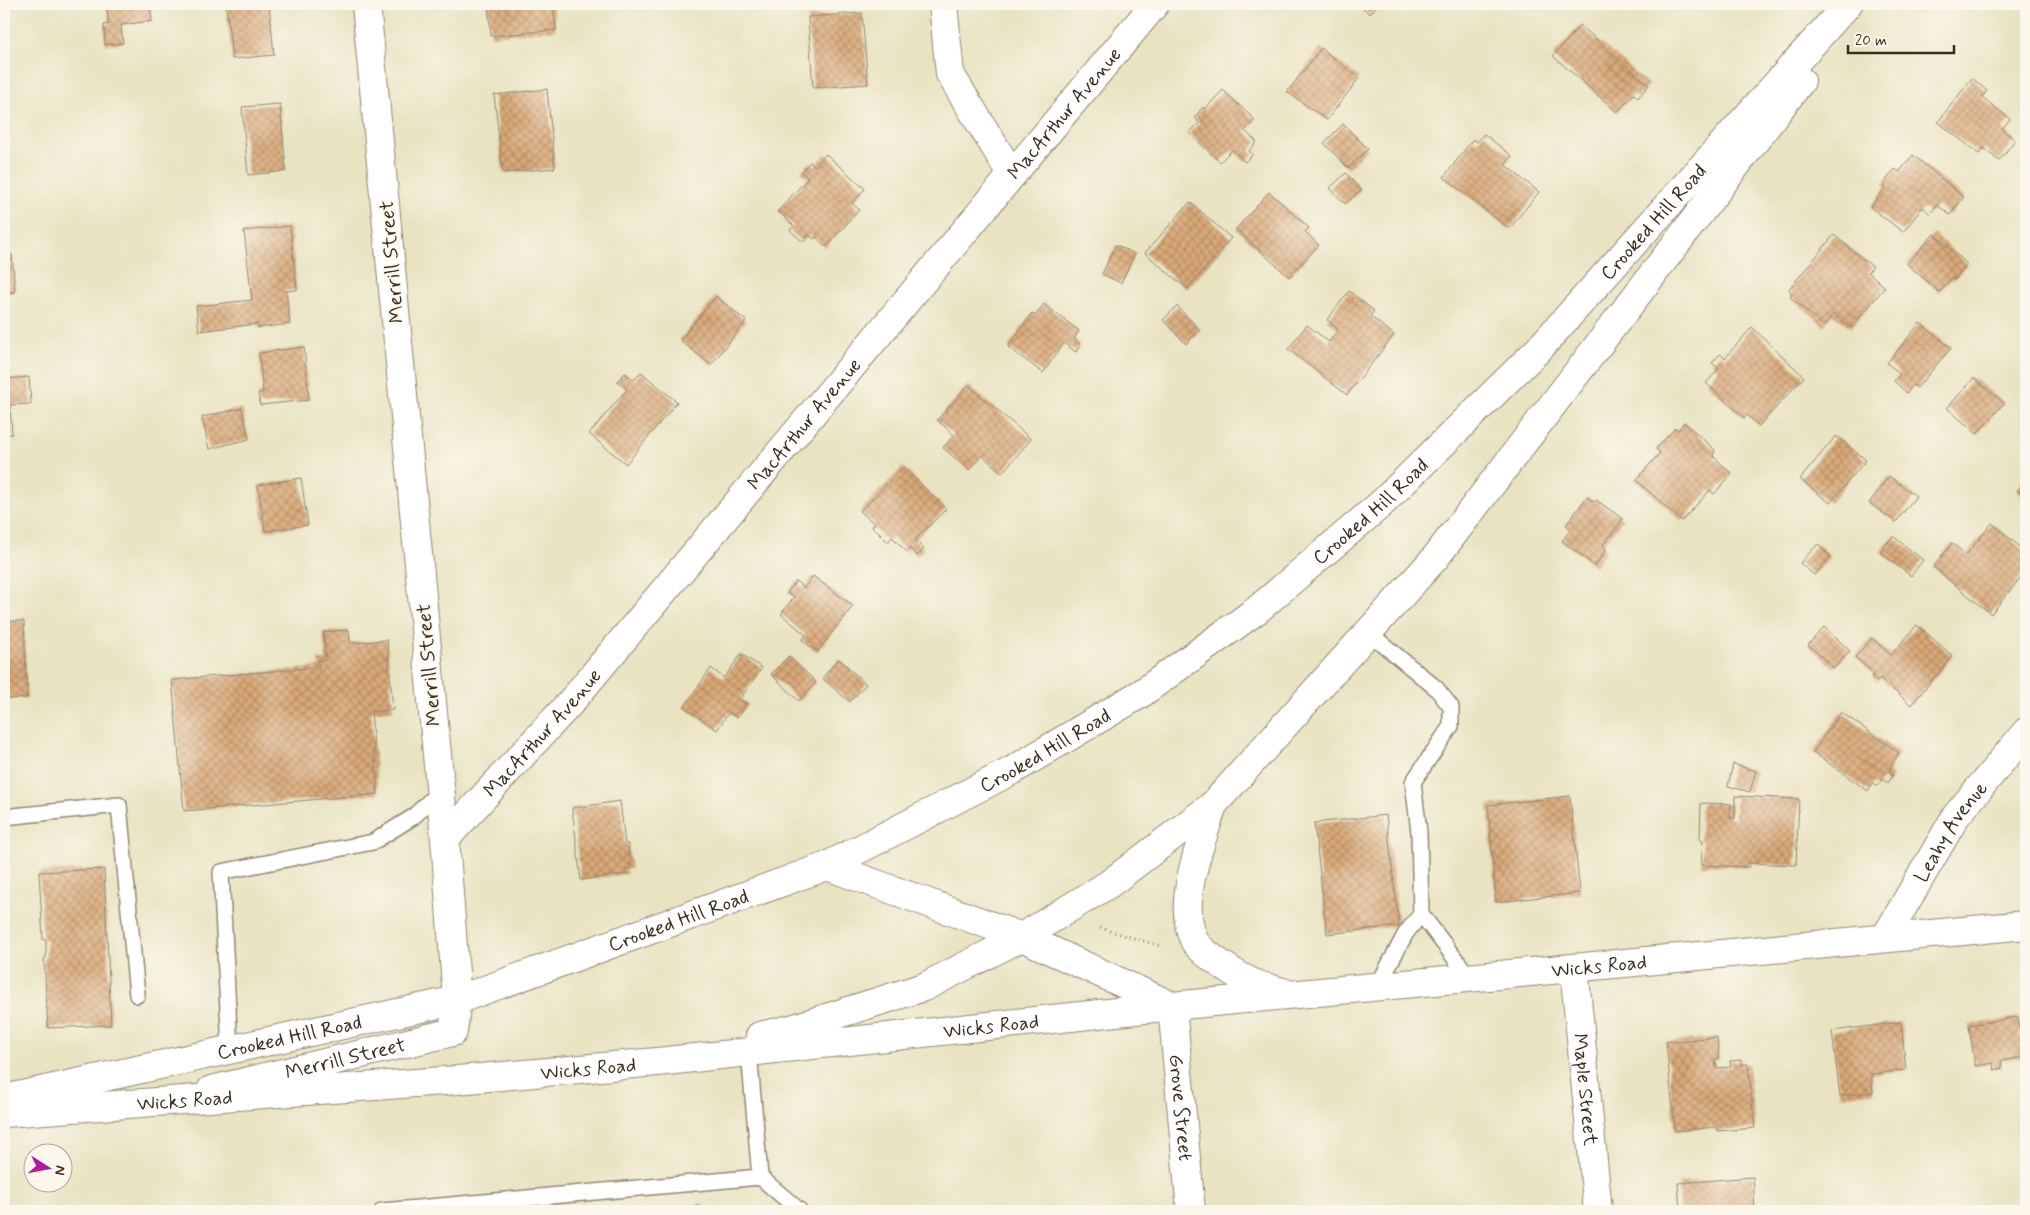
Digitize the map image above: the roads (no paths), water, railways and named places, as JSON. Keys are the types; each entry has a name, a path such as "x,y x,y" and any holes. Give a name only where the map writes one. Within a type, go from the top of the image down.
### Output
{"main road":[{"name":"Merrill Street","path":"165,1101 453,1032 457,1000 445,839 366,4"},
{"path":"943,4 950,74 1012,175"},
{"name":"MacArthur Avenue","path":"445,839 570,702 1155,4"},
{"name":"Crooked Hill Road","path":"4,1099 457,1000 827,866 1021,766 1142,693 1257,610 1381,504 1538,350 1848,4"},
{"name":"Crooked Hill Road","path":"657,1062 791,1029 924,987 1022,937 1109,884 1213,805 1434,558 1860,4"},
{"name":"Leahy Avenue","path":"1884,938 1956,816 2026,732"},
{"path":"1213,805 1192,870 1188,914 1195,942 1211,958 1252,983 1291,995"},
{"name":"Wicks Road","path":"827,866 1022,937 1172,1006"},
{"name":"Wicks Road","path":"4,1113 467,1079 657,1062 1172,1006 2026,925"},
{"name":"Maple Street","path":"1574,968 1598,1211"},
{"name":"Grove Street","path":"1172,1006 1191,1211"}],"lane":[{"path":"1368,632 1436,688 1451,707 1451,726 1413,782 1419,832 1421,914 1470,978"},
{"path":"230,1049 221,872 372,842 413,818 440,791"},
{"path":"4,817 119,806 136,995"},
{"path":"1377,986 1406,933 1421,914"},
{"path":"749,1052 760,1177 800,1211"},
{"path":"382,1211 418,1210 760,1177"}]}
